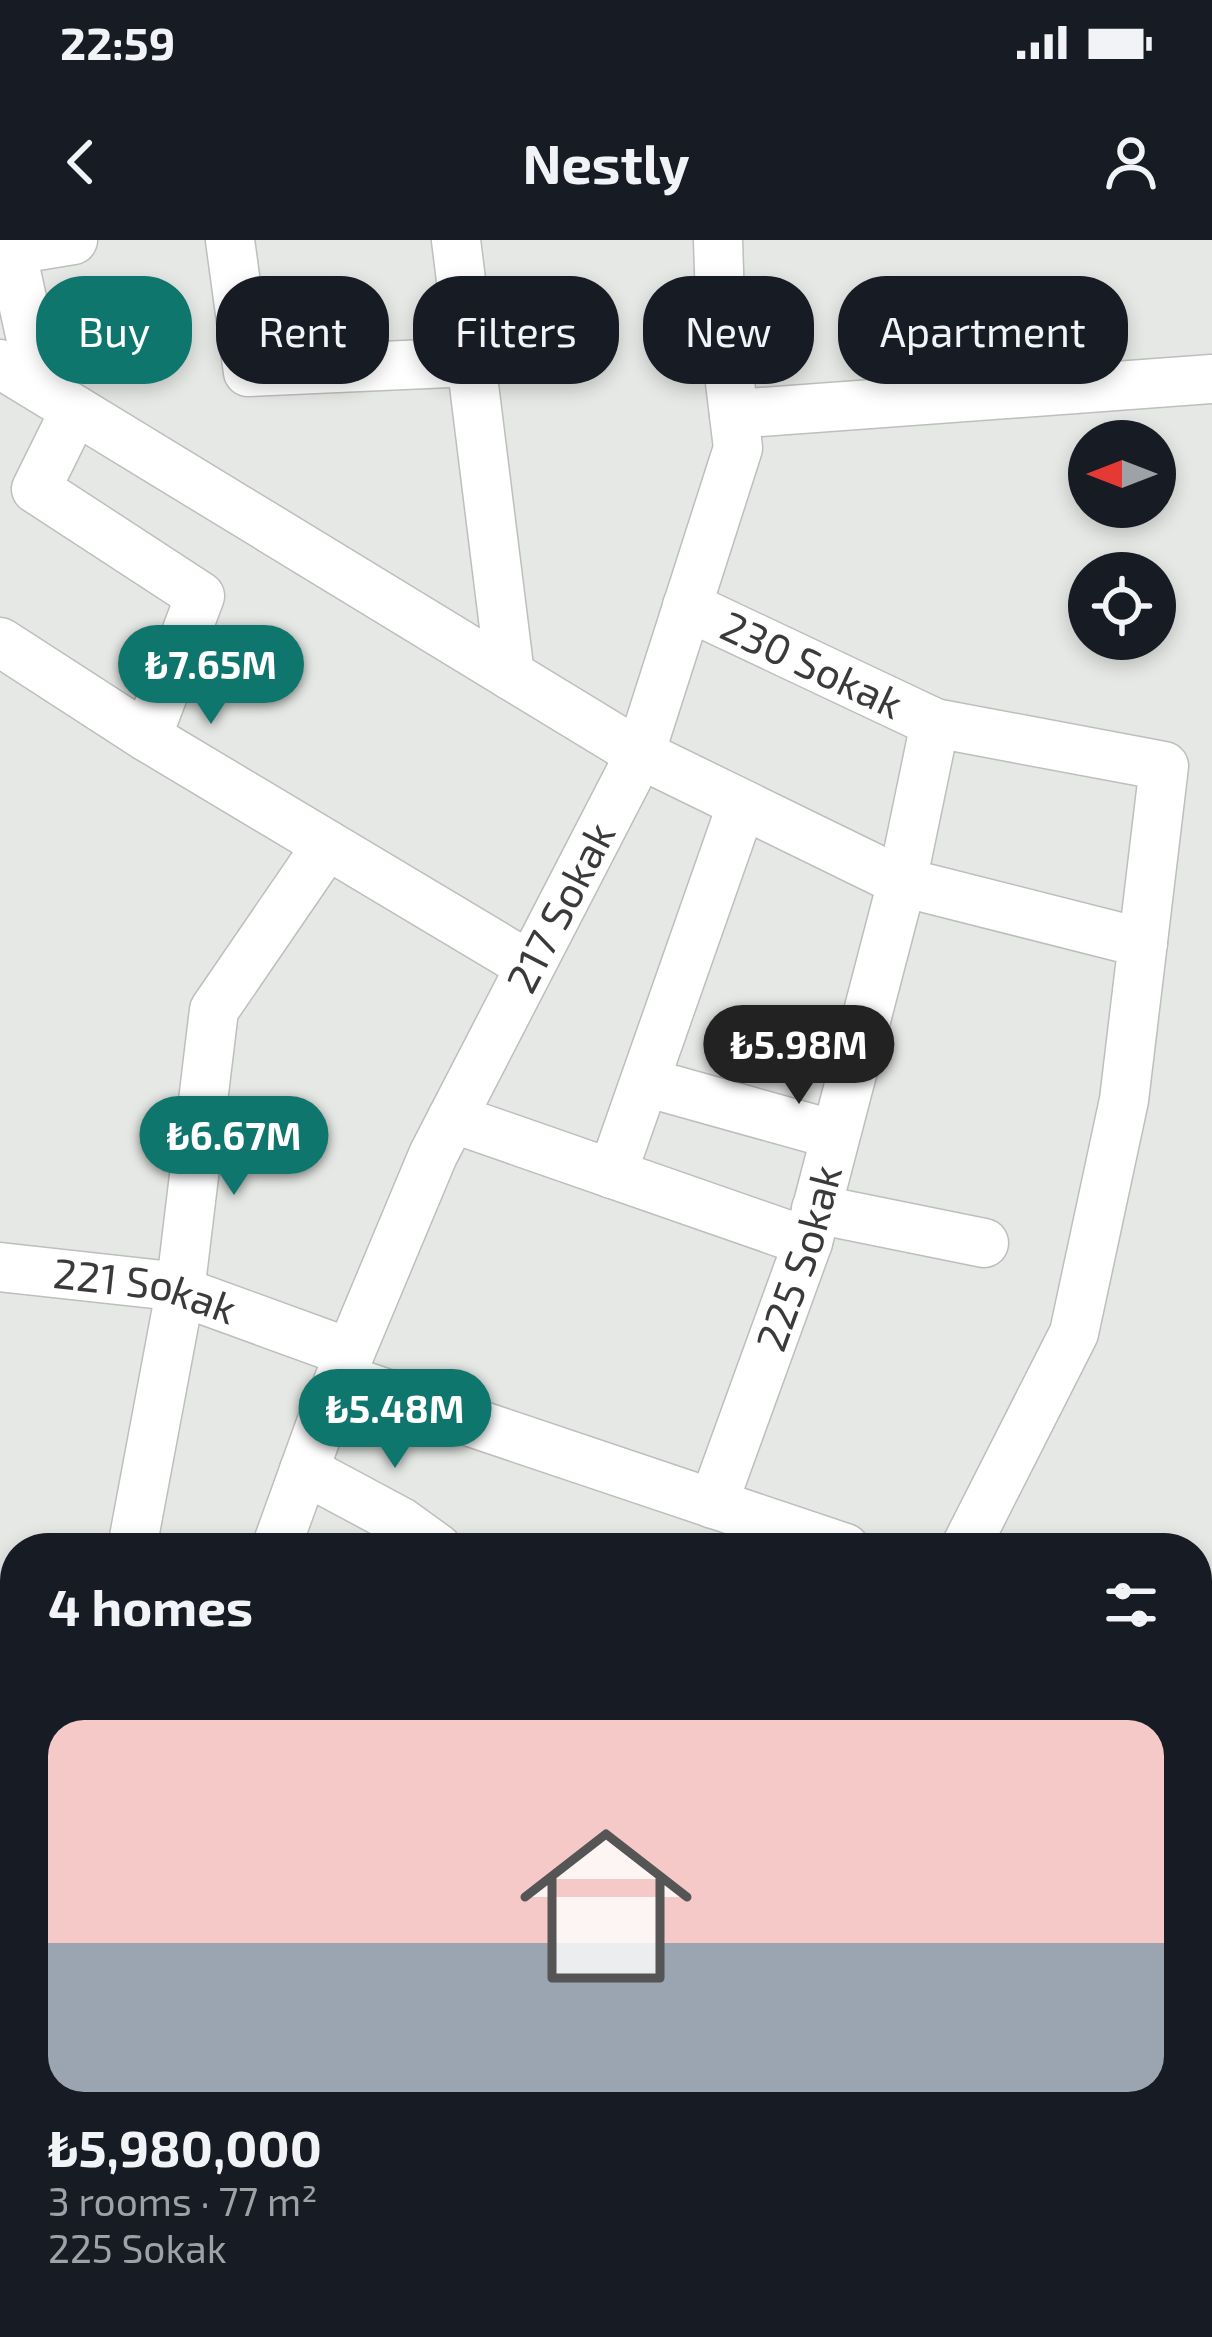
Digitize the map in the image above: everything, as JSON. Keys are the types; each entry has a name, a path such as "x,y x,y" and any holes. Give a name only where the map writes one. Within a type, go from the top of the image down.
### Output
{"street":[{"path":"73,240 11,245 58,399 36,489 200,596 147,737"},
{"path":"230,240 248,372 413,365"},
{"path":"456,240 460,276"},
{"name":"217 Sokak","path":"281,1533 345,1366 452,1118 640,754 738,448 720,300 718,240"},
{"path":"0,364 640,754 902,882 1143,943 1124,1100 1074,1333 973,1533"},
{"path":"734,414 1212,379"},
{"path":"474,384 510,675"},
{"name":"230 Sokak","path":"687,606 934,724 1164,766 1143,943"},
{"path":"0,643 147,737 530,966"},
{"name":"225 Sokak","path":"713,1504 812,1226 902,882 934,724"},
{"path":"612,1174 742,804"},
{"path":"135,1533 180,1292 214,1010 327,845"},
{"path":"645,1082 835,1136"},
{"path":"452,1118 612,1174 812,1226 984,1244"},
{"name":"221 Sokak","path":"0,1267 164,1286 345,1366 800,1533"},
{"path":"304,1470 416,1533"}]}
